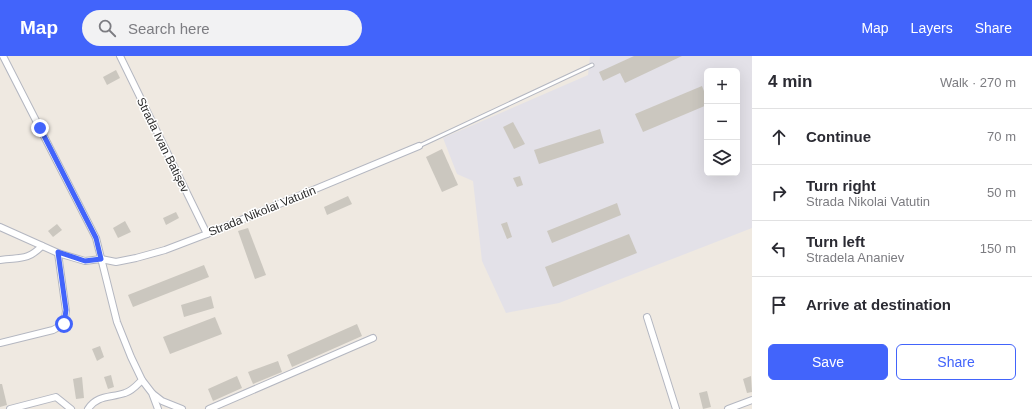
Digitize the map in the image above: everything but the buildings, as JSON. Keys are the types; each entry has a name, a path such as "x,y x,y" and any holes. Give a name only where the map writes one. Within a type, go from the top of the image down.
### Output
{"street":[{"path":"3,56 96,238 117,322 142,380 152,393 162,401 182,409"},
{"name":"Strada Ivan Batișev","path":"120,56 207,234"},
{"name":"Strada Nikolai Vatutin","path":"0,227 42,246 85,261 101,259 116,262 165,250 207,234 419,146"},
{"path":"0,260 34,255 42,246"},
{"path":"0,343 53,330 64,324 66,310 58,252"},
{"path":"646,317 676,409"},
{"path":"209,409 373,338"},
{"path":"88,409 97,400 125,393 135,388 142,380"},
{"path":"152,393 158,409"},
{"path":"10,409 56,397 71,409"},
{"path":"728,409 752,400"}],"lane":[{"path":"419,146 592,65"}],"shaded area":[{"path":"590,56 752,56 752,228 559,303 506,313 482,261 473,181 457,174 443,138 588,75"}],"route":[{"path":"40,128 96,238 100,249 101,259 85,261 58,252 66,310 64,324"}]}
